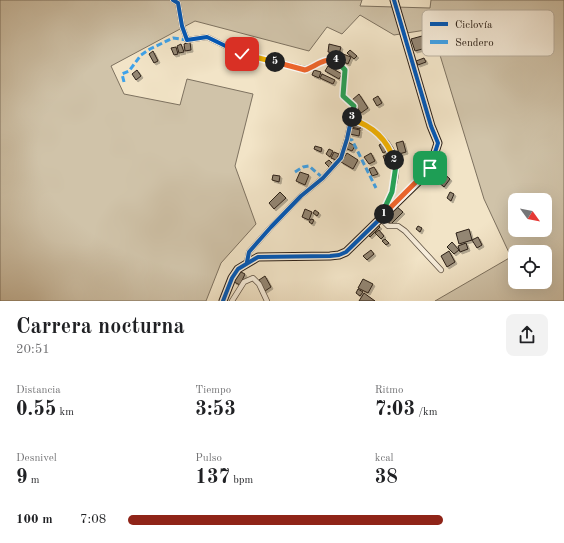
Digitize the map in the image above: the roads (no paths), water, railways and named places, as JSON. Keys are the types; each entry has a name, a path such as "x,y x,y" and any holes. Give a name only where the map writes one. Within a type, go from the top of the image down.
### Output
{"street":[{"path":"173,0 178,3 182,26 187,40 207,37 242,54 305,70 319,62 332,59 337,60 345,70 343,96 354,106 347,139 341,158 323,178 301,196 270,227 249,252 247,262"},
{"path":"223,301 232,278 238,269 247,262 258,257 339,255 346,252 430,168 438,143 430,126 394,0"},
{"path":"351,119 363,123 383,139 391,150 396,165 392,192 380,218"},
{"path":"380,218 388,226 398,226 405,231 441,270"},
{"path":"232,301 244,282 253,278 259,284 267,301"}]}
